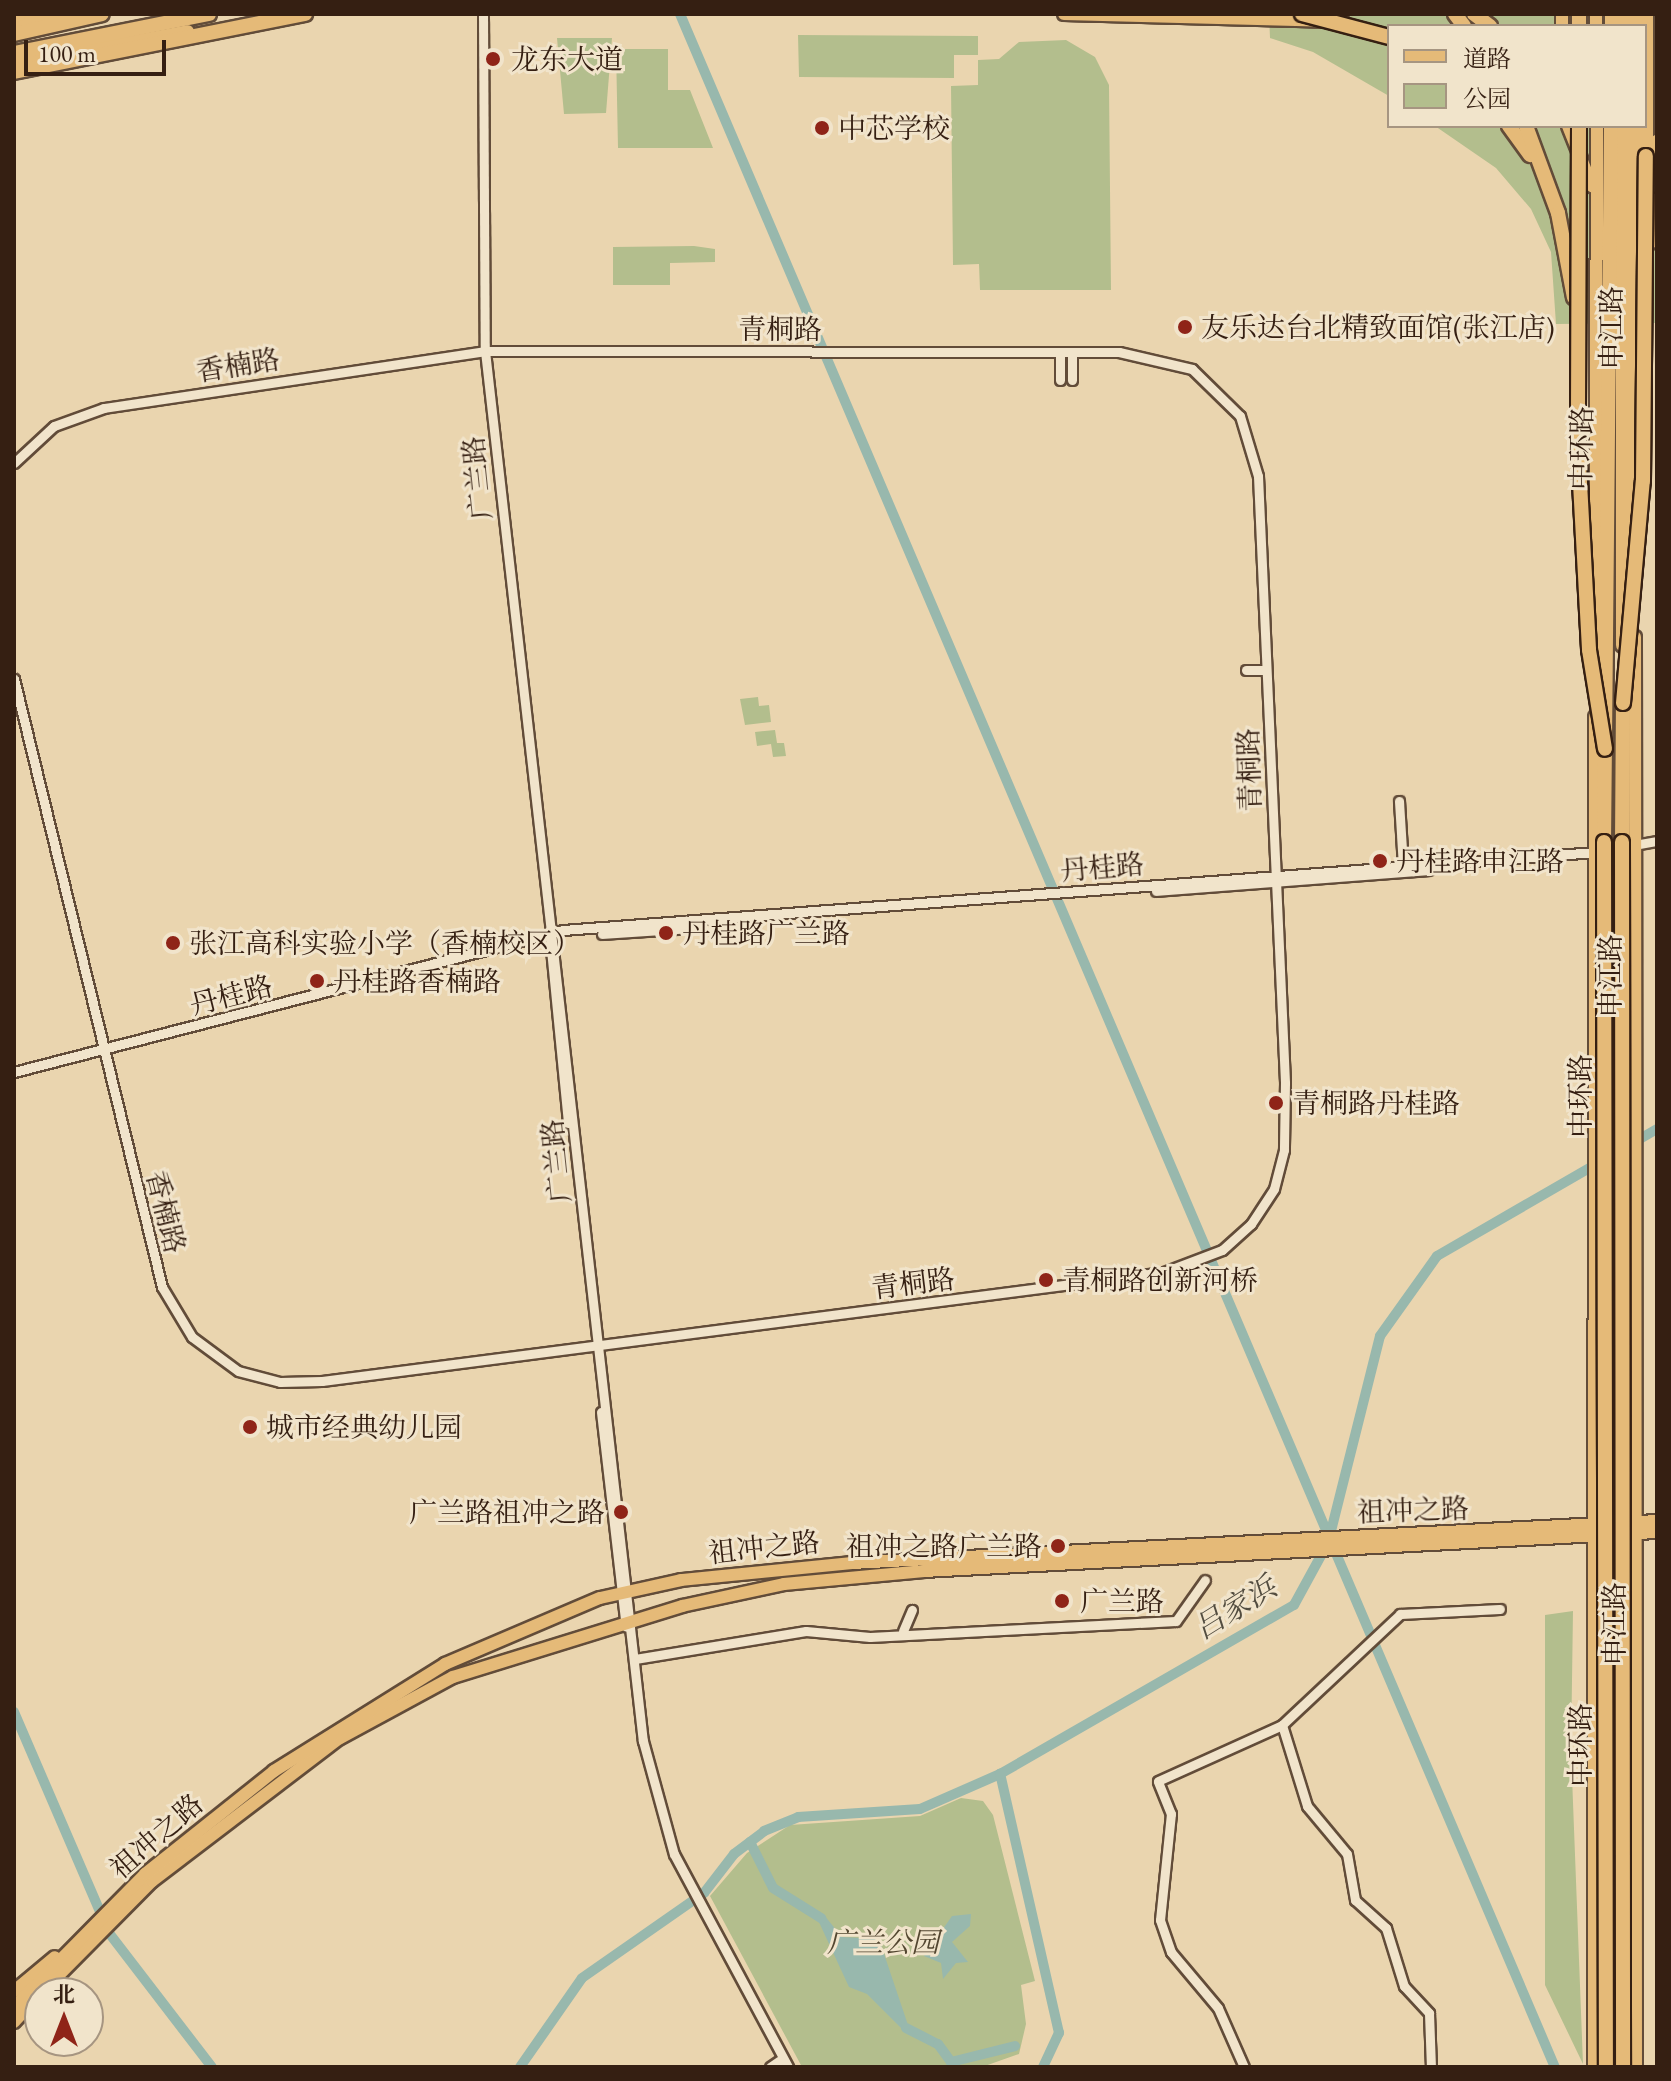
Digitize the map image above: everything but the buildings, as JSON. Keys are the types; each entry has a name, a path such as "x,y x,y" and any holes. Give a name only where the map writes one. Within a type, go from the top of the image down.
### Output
{"highway":[{"path":"14,34 102,14"},
{"path":"14,53 209,14"},
{"path":"14,72 303,14"},
{"path":"1302,14 1387,36"},
{"path":"1510,128 1548,185"},
{"path":"1527,128 1548,185 1578,324"},
{"path":"1579,128 1578,324 1589,650 1605,749"},
{"name":"中环路","path":"1606,2067 1598,851 1605,749 1611,128"},
{"name":"中环路","path":"1623,128 1623,2067"},
{"path":"1623,703 1643,481 1646,128"},
{"path":"1646,266 1657,201"}],"main road":[{"path":"14,24 57,14"},
{"path":"14,64 303,14"},
{"path":"1064,14 1325,21 1342,14"},
{"path":"1569,128 1594,192 1597,223"},
{"name":"申江路","path":"1594,2067 1597,128"},
{"name":"申江路","path":"1636,128 1636,2067"},
{"path":"1635,192 1657,141"},
{"name":"祖冲之路","path":"135,1891 280,1779 397,1704 453,1677 628,1624 784,1584 1274,1552 1387,1541 1638,1527 1657,1521"},
{"name":"祖冲之路","path":"1638,1527 1657,1532"},
{"name":"祖冲之路","path":"14,2007 135,1891 334,1729 445,1664 625,1591 851,1563 1276,1537 1387,1541"},
{"path":"14,1991 75,1947"},
{"name":"祖冲之路","path":"52,1977 75,1947"}],"street":[{"name":"广兰路","path":"483,14 485,351 648,1796 685,1884 779,2065"},
{"name":"青桐路","path":"485,351 1072,352 1176,361 1214,384 1240,416 1258,476 1284,1150 1265,1207 1222,1250 1190,1266 596,1346"},
{"name":"香楠路","path":"14,463 54,426 104,408 485,351"},
{"path":"1060,352 1060,380"},
{"path":"1072,352 1072,380"},
{"path":"1246,670 1266,670"},
{"name":"香楠路","path":"14,679 162,1287 180,1322 222,1362 258,1379 300,1383 596,1346"},
{"path":"1399,801 1403,866"},
{"name":"丹桂路","path":"1634,848 1657,841"},
{"name":"丹桂路","path":"14,1072 550,936 1657,847"},
{"name":"丹桂路","path":"1275,879 1598,851"},
{"path":"635,1659 806,1631 870,1637 903,1631 1176,1621 1205,1580"},
{"path":"1244,2067 1218,2008 1171,1952 1160,1920 1171,1814 1158,1781 1282,1725 1400,1614 1500,1609"},
{"path":"903,1631 912,1610"},
{"name":"广兰路","path":"628,1624 648,1773 685,1884"},
{"path":"1282,1725 1307,1806 1347,1854 1355,1900 1386,1928 1404,1986 1429,2013 1431,2067"}],"green space":[{"path":"1269,14 1657,14 1657,323 1556,324 1551,252 1531,209 1496,168 1438,128 1647,128 1647,24 1387,24 1387,95 1313,52 1270,38"},
{"path":"798,35 978,36 978,55 954,55 954,78 799,77"},
{"path":"557,38 612,38 606,113 564,114"},
{"path":"1066,40 1095,57 1109,85 1111,290 980,290 979,264 953,265 951,86 978,85 978,60 999,59 1019,42"},
{"path":"616,49 668,49 668,90 690,90 713,148 618,148"},
{"path":"694,246 715,249 715,262 670,263 670,285 613,285 613,247"},
{"path":"758,697 759,706 769,705 771,722 745,725 740,699"},
{"path":"775,730 777,743 784,743 786,756 773,757 771,744 757,746 755,732"},
{"path":"1573,1611 1571,1750 1583,2064 1545,1985 1545,1615"},
{"name":"广兰公园","path":"961,1798 983,1801 993,1815 1035,1981 1021,1985 1026,2024 1019,2054 982,2067 802,2067 710,1896 747,1853 790,1825 920,1816"}],"water":[{"path":"971,1914 970,1926 952,1942 968,1962 956,1963 943,1979 941,1963 924,1956 952,1916"},
{"path":"824,1915 842,1937 879,1939 908,2025 903,2030 867,1994 849,1987 818,1920"}],"waterway":[{"path":"680,14 1555,2067"},
{"name":"吕家浜","path":"1043,2067 1059,2033 1000,1774 1294,1605 1328,1543 1380,1336 1437,1256 1657,1129"},
{"path":"14,1712 109,1933 212,2067"},
{"path":"520,2067 582,1978 704,1893 734,1854 764,1831 798,1817 920,1809 1000,1774"},
{"path":"750,1842 773,1888 821,1918"},
{"path":"906,2028 938,2044 951,2062 1015,2046"}],"place":[{"name":"龙东大道","path":"493,59"},
{"name":"中芯学校","path":"822,128"},
{"name":"友乐达台北精致面馆(张江店)","path":"1185,327"},
{"name":"丹桂路申江路","path":"1380,861"},
{"name":"丹桂路广兰路","path":"666,933"},
{"name":"张江高科实验小学（香楠校区）","path":"173,943"},
{"name":"丹桂路香楠路","path":"317,981"},
{"name":"青桐路丹桂路","path":"1276,1103"},
{"name":"青桐路创新河桥","path":"1046,1280"},
{"name":"城市经典幼儿园","path":"250,1427"},
{"name":"广兰路祖冲之路","path":"621,1512"},
{"name":"祖冲之路广兰路","path":"1058,1546"},
{"name":"广兰路","path":"1062,1601"}]}
